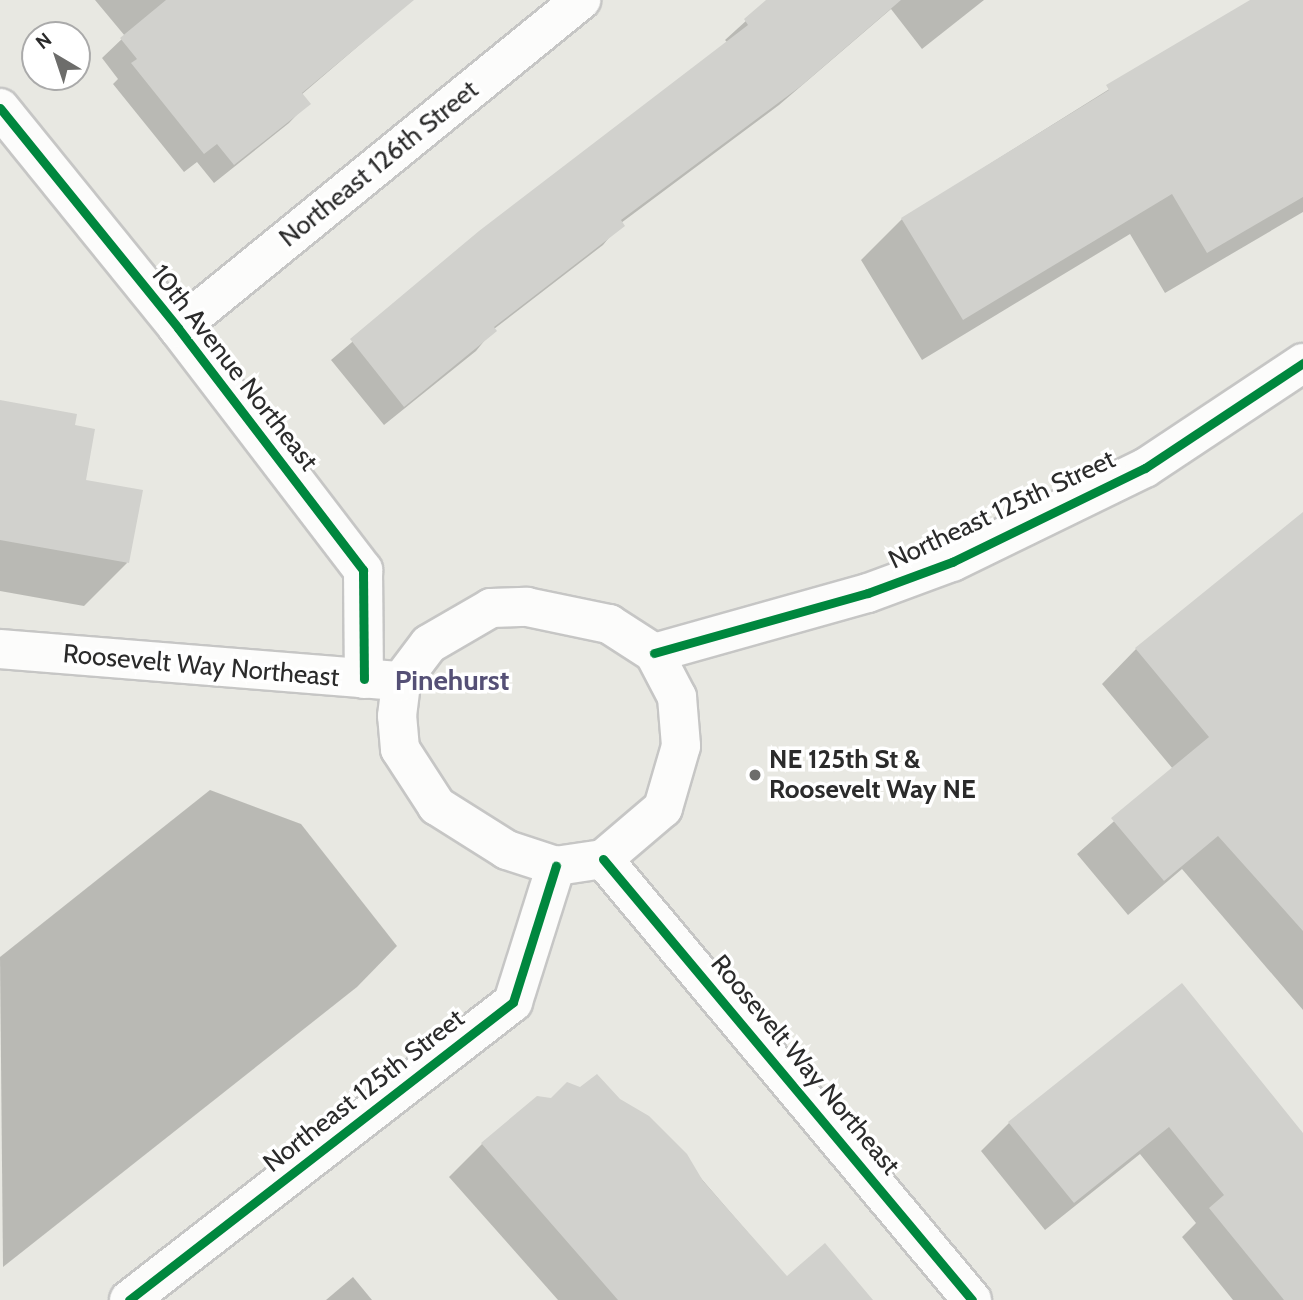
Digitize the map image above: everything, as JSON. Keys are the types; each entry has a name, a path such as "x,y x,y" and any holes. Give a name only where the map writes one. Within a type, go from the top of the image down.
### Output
{"street":[{"name":"Northeast 126th Street","path":"178,328 580,0"},
{"name":"10th Avenue Northeast","path":"0,108 178,328 363,570 363,679"},
{"name":"Northeast 125th Street","path":"654,653 868,593 952,562 1145,468 1303,363"},
{"path":"527,607 573,614 609,624 654,653 677,697 681,746 663,808 603,859 556,866 507,850 437,806 400,749 397,716 401,681 429,644 491,608 527,607"},
{"name":"Roosevelt Way Northeast","path":"0,649 401,681"},
{"name":"Roosevelt Way Northeast","path":"603,859 972,1300"},
{"name":"Northeast 125th Street","path":"129,1300 513,1002 556,866"}],"building":[{"path":"166,0 414,0 302,93 311,104 234,165 217,144 204,154 131,63 137,59 120,38"},
{"path":"766,0 901,0 801,86 621,220 625,226 494,327 497,331 404,407 350,339 479,231 748,25 744,19"},
{"path":"1250,0 1303,0 1303,197 1207,253 1172,194 963,320 901,218 1109,90 1106,85"},
{"path":"0,400 77,414 75,425 95,429 86,480 143,490 129,563 0,540"},
{"path":"1303,512 1303,931 1218,836 1164,881 1111,818 1209,737 1135,648"},
{"path":"1182,983 1303,1133 1303,1300 1284,1300 1209,1208 1224,1195 1169,1127 1074,1203 1008,1122"},
{"path":"597,1074 620,1099 649,1116 687,1154 703,1181 787,1276 825,1243 873,1300 618,1300 481,1143 537,1096 551,1098 567,1082 580,1087"}],"cycle path":[{"path":"0,108 178,328 363,570 364,679"},
{"path":"654,653 868,593 952,562 1145,468 1303,363"},
{"path":"603,859 972,1300"},
{"path":"129,1300 513,1002 556,866"}],"place":[{"name":"NE 125th St & Roosevelt Way NE","path":"755,775"}],"district":[{"name":"Pinehurst","path":"452,680"}]}
